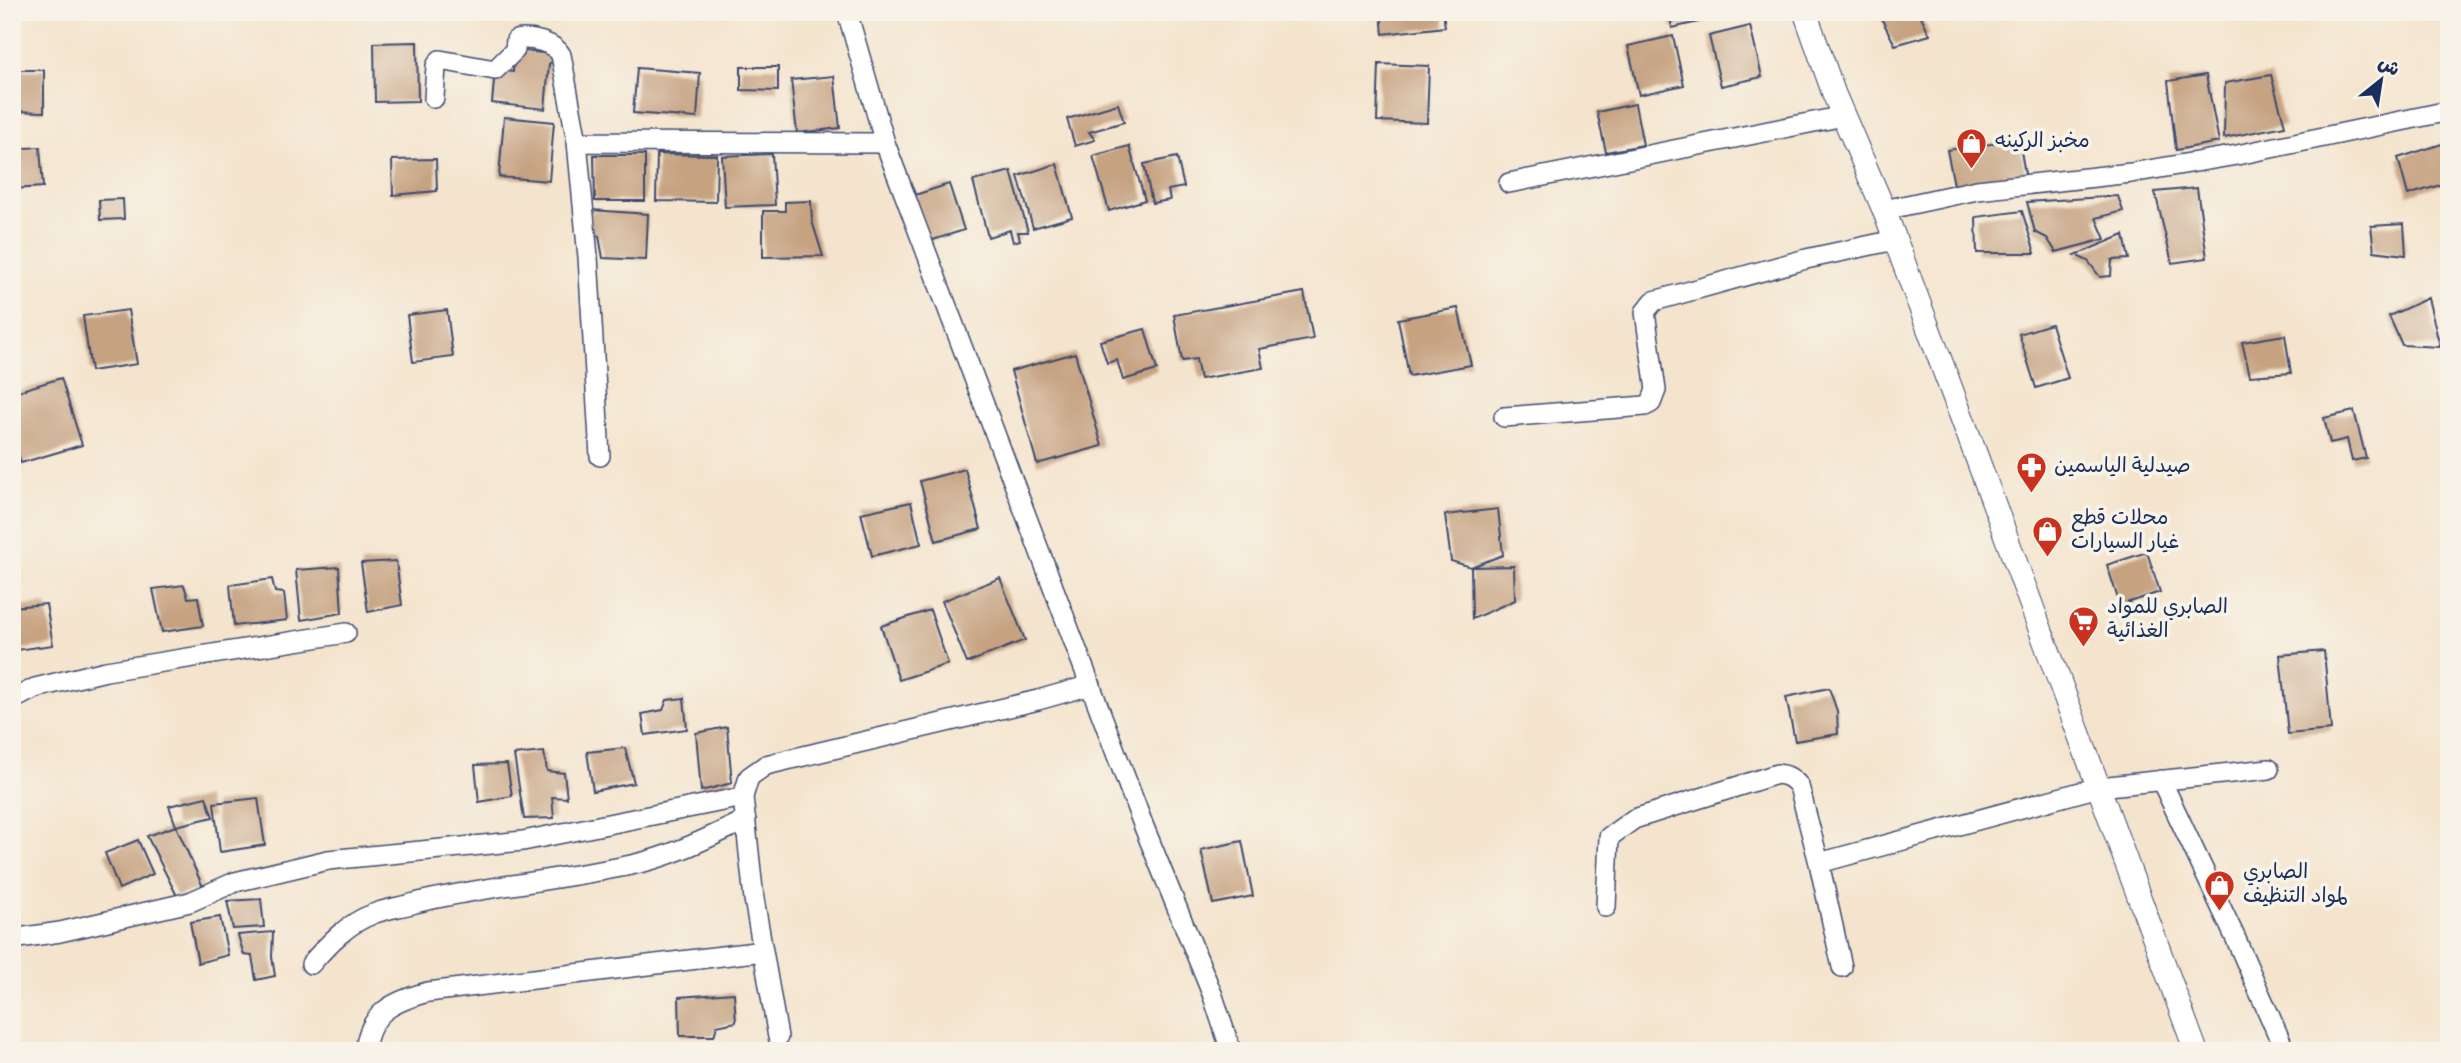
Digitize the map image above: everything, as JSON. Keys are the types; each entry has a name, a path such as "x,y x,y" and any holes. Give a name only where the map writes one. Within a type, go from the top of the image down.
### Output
{"main road":[{"path":"1805,12 1844,116 1884,210 2196,1051"}],"street":[{"path":"847,12 885,143 1144,827 1213,996 1231,1051"},
{"path":"434,98 436,66 440,60 495,70 515,50 516,40 521,38 553,45 561,55 577,142 588,257 600,456"},
{"path":"1884,210 1977,190 2131,173 2237,155 2449,111"},
{"path":"1509,183 1844,116"},
{"path":"577,142 885,143"},
{"path":"1504,417 1646,406 1651,403 1656,390 1645,312 1654,300 1806,259 1895,240"},
{"path":"12,700 35,688 106,671 346,633"},
{"path":"778,1037 754,899 743,797 749,777 766,765 1091,685"},
{"path":"1819,863 2099,787 2269,769"},
{"path":"1606,907 1609,837 1634,819 1777,774 1793,778 1799,786 1819,863 1842,967"},
{"path":"2161,780 2285,1051"},
{"path":"12,939 60,932 190,902 235,882 328,860 523,841 743,797"},
{"path":"311,964 348,928 372,914 487,888 634,865 661,857 746,820"},
{"path":"365,1051 370,1027 385,1010 404,998 428,992 763,950"}],"building":[{"path":"1381,12 1443,12 1445,27 1383,34"},
{"path":"1669,12 1728,12 1729,15 1672,28"},
{"path":"1878,12 1919,12 1930,35 1895,45"},
{"path":"1750,26 1762,77 1721,86 1709,36"},
{"path":"1673,36 1684,85 1639,95 1628,46"},
{"path":"417,42 418,101 375,102 374,43"},
{"path":"515,50 561,55 549,64 545,109 492,103 495,70 513,72"},
{"path":"1379,64 1429,66 1427,123 1377,121"},
{"path":"741,67 778,67 778,91 741,90"},
{"path":"637,68 700,73 697,118 633,113"},
{"path":"12,70 44,70 44,112 12,111"},
{"path":"2206,75 2219,142 2176,150 2168,81"},
{"path":"2271,75 2285,126 2224,138 2225,83"},
{"path":"834,76 840,128 797,133 791,80"},
{"path":"1118,104 1124,122 1089,132 1095,140 1075,146 1067,119"},
{"path":"1635,104 1643,145 1606,152 1597,112"},
{"path":"504,117 554,122 549,181 499,177"},
{"path":"2019,140 2027,185 1956,195 1947,150"},
{"path":"2445,143 2447,183 2408,195 2398,158"},
{"path":"1129,146 1145,200 1109,211 1093,156"},
{"path":"40,147 43,187 12,189 12,149"},
{"path":"657,154 717,155 716,202 656,201"},
{"path":"772,154 775,205 725,207 722,156"},
{"path":"594,155 645,155 645,201 595,201"},
{"path":"1177,157 1184,187 1168,190 1170,200 1152,203 1144,164"},
{"path":"436,159 437,191 393,195 392,160"},
{"path":"1057,164 1072,217 1033,228 1018,176"},
{"path":"1011,171 1028,232 1018,232 1020,240 1013,242 1010,230 988,237 973,181"},
{"path":"949,184 964,230 930,241 915,195"},
{"path":"2197,188 2207,258 2172,263 2155,192"},
{"path":"2118,196 2123,211 2096,218 2105,239 2056,252 2047,238 2035,232 2027,202"},
{"path":"123,199 124,219 100,220 99,200"},
{"path":"811,201 812,221 823,256 763,257 763,211 785,211 785,202"},
{"path":"591,210 648,214 646,260 603,258 599,236 589,235"},
{"path":"2022,211 2035,253 1977,253 1976,217"},
{"path":"2404,224 2406,255 2374,251 2371,226"},
{"path":"2124,235 2129,259 2112,260 2111,276 2100,277 2088,261 2075,255"},
{"path":"1304,292 1313,339 1259,349 1263,368 1200,379 1196,359 1182,361 1174,315"},
{"path":"2428,298 2440,347 2402,345 2389,316"},
{"path":"1458,308 1471,365 1409,376 1398,319"},
{"path":"128,310 137,364 91,371 83,316"},
{"path":"447,310 453,357 413,362 407,315"},
{"path":"2051,324 2068,378 2036,388 2019,334"},
{"path":"1145,329 1157,370 1123,380 1117,360 1107,363 1100,341"},
{"path":"2285,335 2291,373 2250,376 2242,342"},
{"path":"1075,353 1102,446 1037,464 1011,371"},
{"path":"61,378 82,445 21,463 12,433 12,393"},
{"path":"2354,411 2366,458 2352,461 2347,439 2330,443 2324,418"},
{"path":"965,469 981,529 936,541 920,481"},
{"path":"911,502 921,544 872,556 861,513"},
{"path":"1498,509 1503,555 1471,567 1451,561 1445,515"},
{"path":"2147,552 2160,592 2120,605 2107,565"},
{"path":"396,561 402,605 368,612 361,563"},
{"path":"1514,566 1515,600 1472,619 1471,567"},
{"path":"339,567 342,613 301,620 296,570"},
{"path":"1000,578 1025,640 967,663 942,601"},
{"path":"272,579 275,592 284,593 287,620 234,626 230,585"},
{"path":"184,585 188,598 198,597 203,626 162,632 153,589"},
{"path":"46,604 53,645 16,650 12,607"},
{"path":"930,610 948,664 899,680 881,626"},
{"path":"2324,651 2331,730 2288,734 2280,655"},
{"path":"1829,688 1837,711 1838,734 1795,741 1786,697"},
{"path":"684,698 687,729 645,735 642,714 663,710 667,700"},
{"path":"727,727 732,783 701,791 696,733"},
{"path":"625,748 634,783 593,791 587,752"},
{"path":"544,752 547,771 564,773 567,798 552,797 554,818 524,819 514,755"},
{"path":"507,764 512,796 479,802 475,765"},
{"path":"206,797 213,817 176,826 169,806"},
{"path":"258,798 265,845 220,852 214,803"},
{"path":"176,826 203,887 177,896 147,836"},
{"path":"138,840 153,874 119,889 105,853"},
{"path":"1242,841 1253,896 1213,904 1201,850"},
{"path":"261,899 264,927 233,929 227,901"},
{"path":"220,917 228,955 198,963 190,922"},
{"path":"273,932 272,957 275,976 256,980 252,956 244,955 238,935"},
{"path":"734,993 736,1022 717,1026 714,1036 680,1036 679,997"}],"place":[{"name":"مخبز الركينه","path":"1972,170"},
{"name":"صيدلية الياسمين","path":"2031,495"},
{"name":"محلات قطع غيار السيارات","path":"2048,559"},
{"name":"الصابري للمواد الغذائية","path":"2084,648"},
{"name":"الصابري لمواد التنظيف","path":"2220,913"}]}
